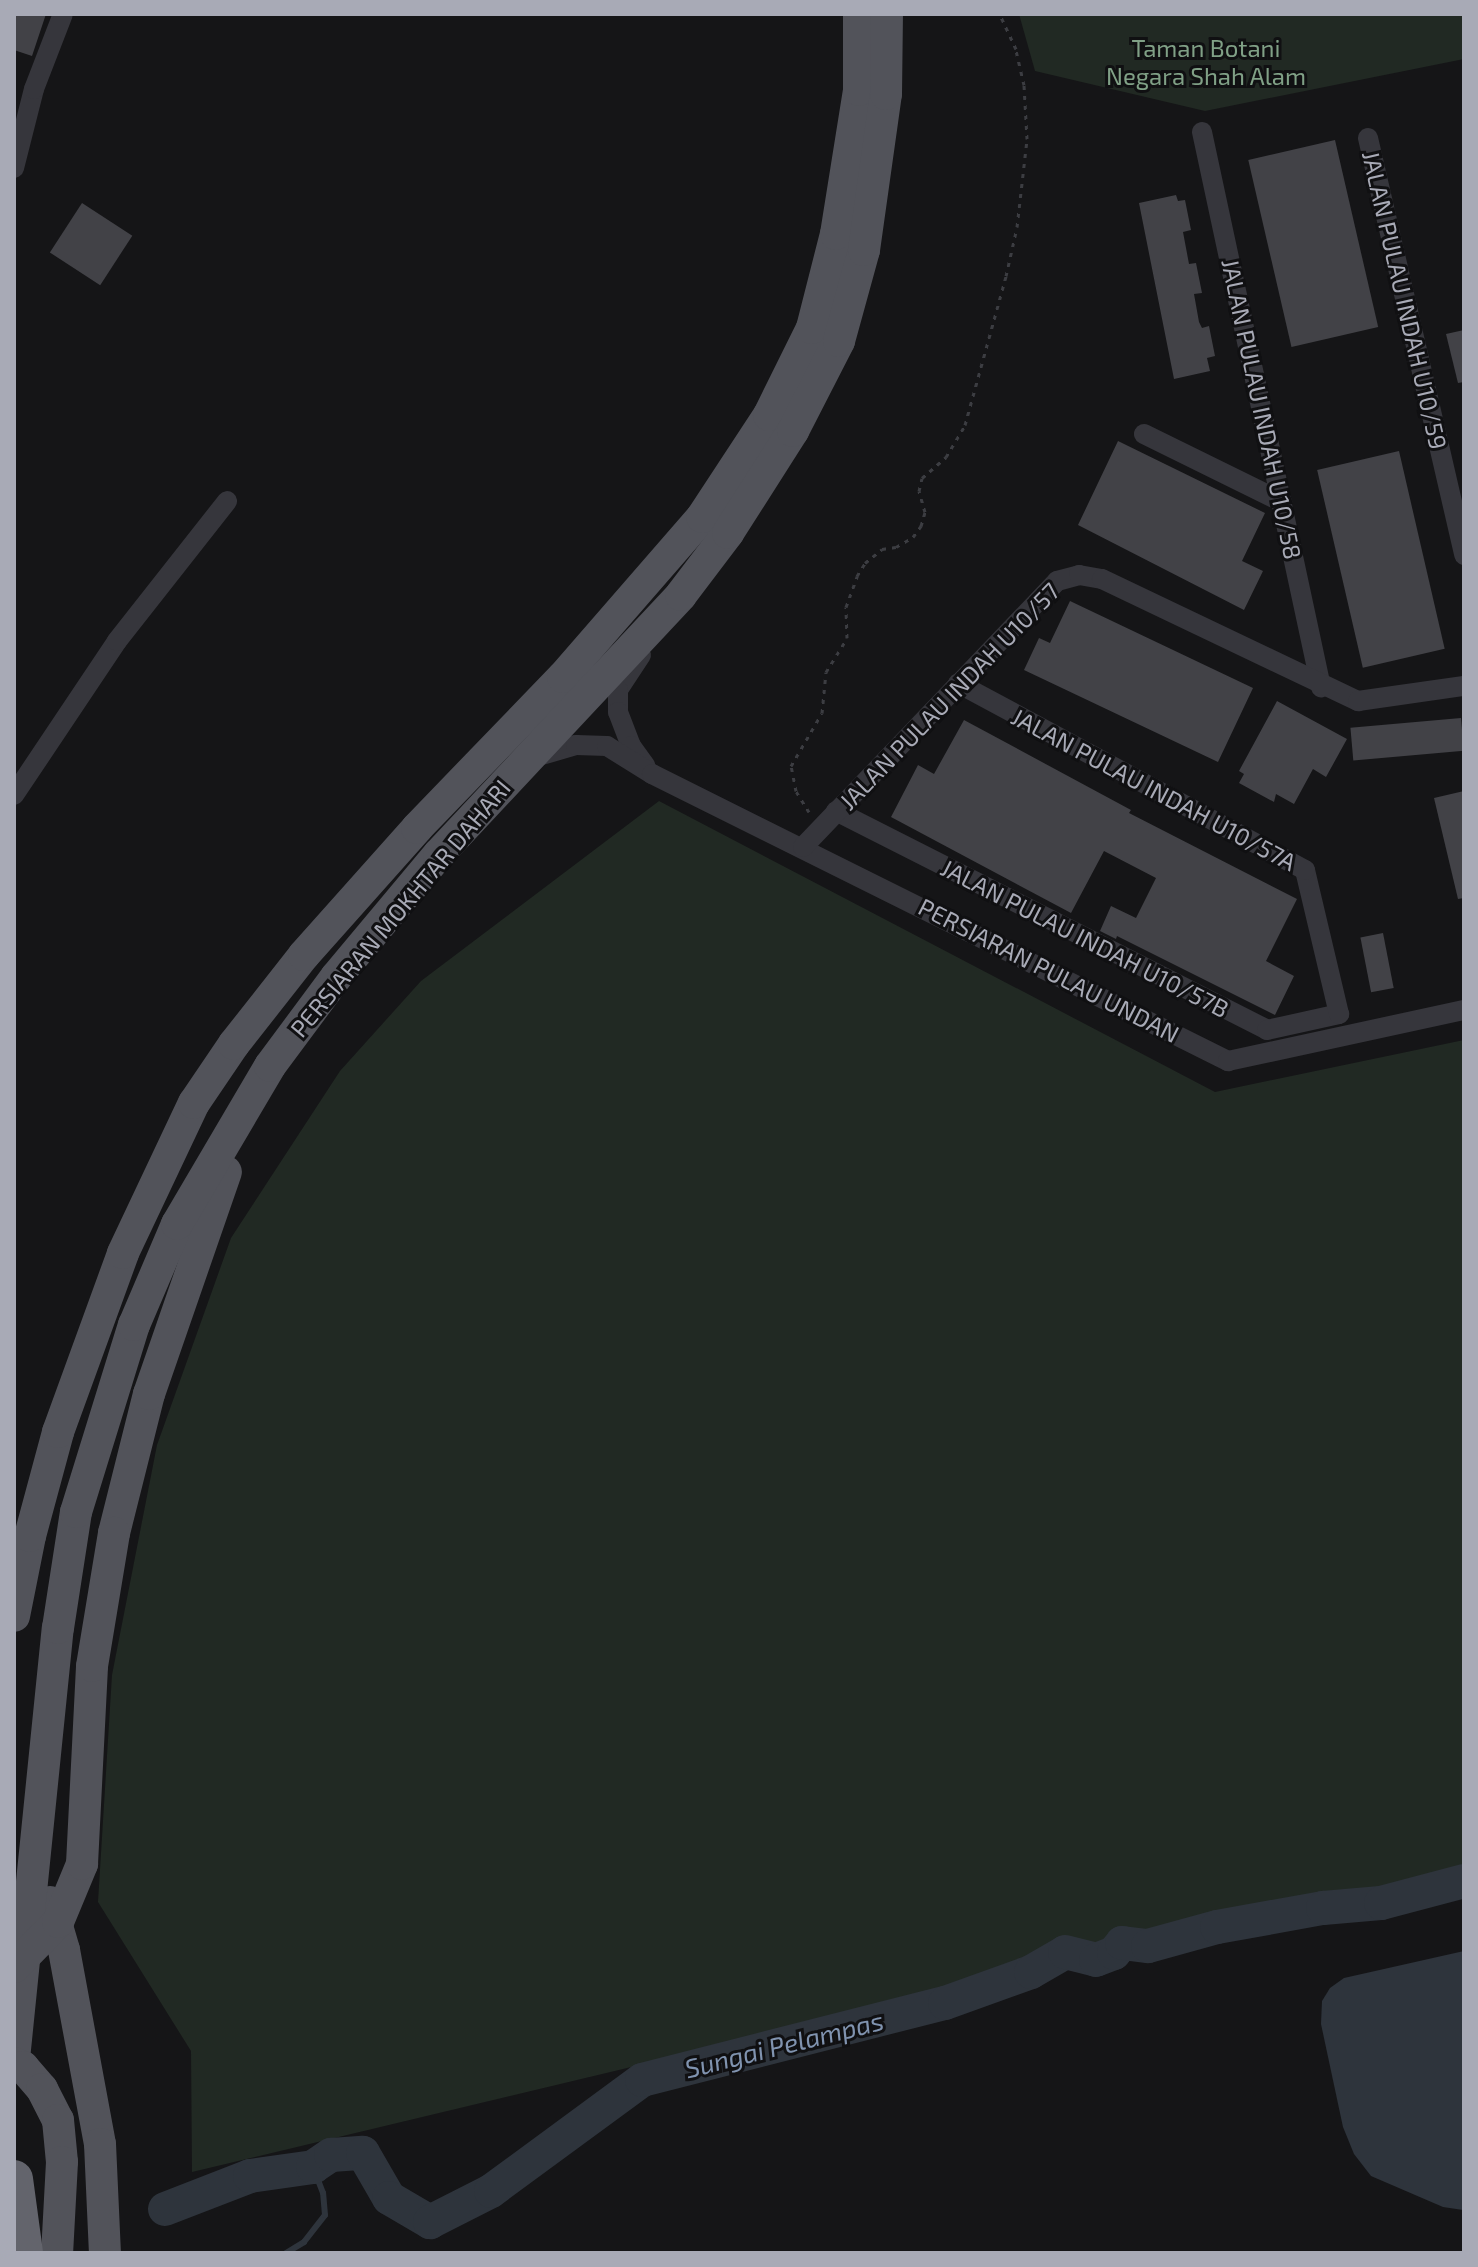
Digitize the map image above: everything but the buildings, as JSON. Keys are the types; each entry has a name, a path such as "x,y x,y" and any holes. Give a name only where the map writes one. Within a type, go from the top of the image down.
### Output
{"highway":[{"path":"14,2179 24,2253"}],"main road":[{"name":"PERSIARAN MOKHTAR DAHARI","path":"14,1616 30,1536 58,1432 123,1253 194,1103 234,1044 304,955 417,828 563,677 702,517 769,415 812,328 836,234 859,90 859,14"},
{"name":"PERSIARAN MOKHTAR DAHARI","path":"14,2061 58,1628 76,1512 125,1354 177,1224 270,1066 336,977 439,854 681,595 728,533 793,431 839,341 864,250 886,94 887,14"},
{"path":"14,1967 58,1922 82,1864 92,1666 114,1533 149,1394 206,1221 270,1066"},
{"path":"39,1807 46,1888 64,1950 100,2144 105,2253"},
{"path":"14,2061 42,2089 58,2120 62,2162 57,2253"}],"street":[{"path":"14,168 34,89 63,14"},
{"name":"JALAN PULAU INDAH U10/58","path":"1202,132 1321,687"},
{"name":"JALAN PULAU INDAH U10/59","path":"1368,138 1464,555"},
{"path":"1144,434 1282,502"},
{"path":"14,795 117,641 227,501"},
{"name":"JALAN PULAU INDAH U10/57","path":"803,847 1057,581 1079,575 1102,579 1321,687 1358,701 1464,686"},
{"path":"652,774 623,728 618,690 681,595"},
{"name":"JALAN PULAU INDAH U10/57A","path":"958,683 1305,870 1339,1014"},
{"name":"PERSIARAN PULAU UNDAN","path":"526,760 558,749 593,743 607,746 652,774 1228,1061 1464,1010"},
{"name":"JALAN PULAU INDAH U10/57B","path":"836,811 1267,1030 1339,1014"}],"path":[{"path":"822,827 796,791 791,766 822,713 826,672 847,638 846,607 857,576 865,563 882,549 896,547 913,537 921,526 925,512 919,491 922,478 946,457 965,425 1017,227 1027,139 1019,61 1000,14"}],"green space":[{"name":"Taman Botani Negara Shah Alam","path":"1019,14 1464,14 1464,59 1205,111 1035,71"},
{"path":"659,801 1215,1092 1464,1040 1464,1868 192,2172 191,2051 98,1902 112,1675 157,1445 231,1238 340,1071 421,981"}],"shaded area":[{"path":"1464,1951 1463,2210 1443,2207 1371,2176 1354,2154 1343,2127 1321,2024 1322,2001 1330,1988 1344,1978"}],"waterway":[{"name":"Sungai Pelampas","path":"165,2209 250,2176 313,2167 331,2155 363,2153 389,2198 430,2222 491,2191 642,2080 945,2003 1031,1972 1065,1952 1096,1960 1114,1953 1122,1943 1148,1946 1217,1927 1323,1908 1381,1903 1464,1881"},
{"path":"286,2253 304,2242 325,2215 323,2193 313,2167"}]}
